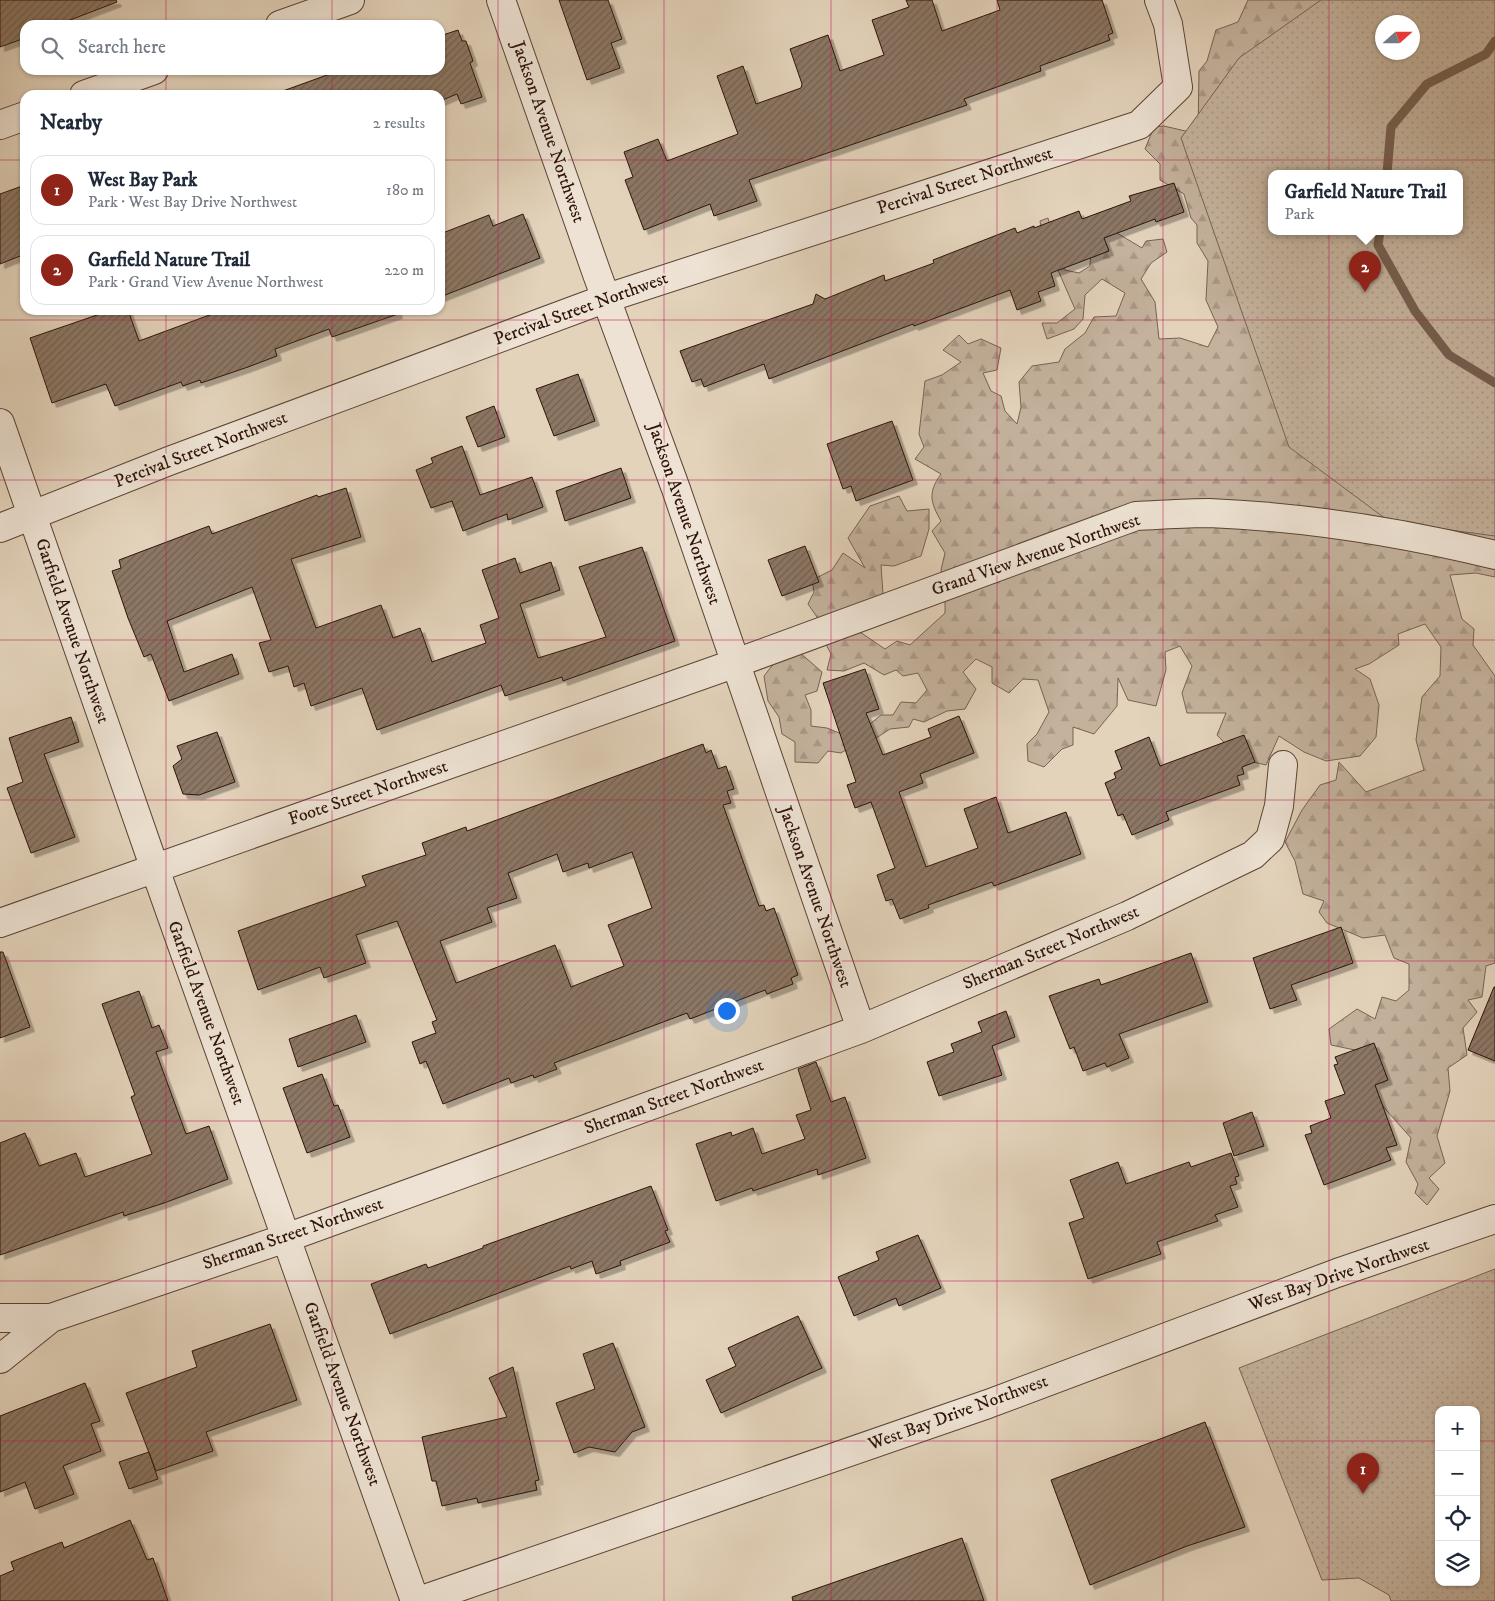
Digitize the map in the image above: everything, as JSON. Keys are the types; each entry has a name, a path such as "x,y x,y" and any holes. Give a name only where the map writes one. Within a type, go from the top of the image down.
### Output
{"street":[{"path":"294,20 350,0"},
{"name":"Jackson Avenue Northwest","path":"501,0 676,489 861,1029"},
{"name":"Percival Street Northwest","path":"0,528 169,461 607,298 1139,125 1178,87 1168,24 1159,0"},
{"path":"98,90 140,75"},
{"path":"0,125 20,118"},
{"name":"Garfield Avenue Northwest","path":"0,423 155,869 415,1601"},
{"name":"Grand View Avenue Northwest","path":"736,663 1136,516 1207,513 1290,518 1418,536 1495,555"},
{"name":"Foote Street Northwest","path":"0,923 736,663"},
{"name":"Sherman Street Northwest","path":"0,1359 51,1318 286,1238 861,1029 1127,916 1253,855 1270,839 1279,806 1283,765"},
{"name":"West Bay Drive Northwest","path":"420,1601 980,1407 1337,1273 1495,1219"},
{"path":"0,1318 51,1318"}],"green space":[{"path":"1248,0 1495,0 1495,577 1476,573 1450,575 1462,619 1474,629 1473,645 1495,676 1495,963 1486,966 1482,997 1468,1000 1477,1012 1463,1028 1467,1055 1448,1068 1450,1091 1437,1136 1445,1163 1429,1178 1439,1189 1427,1205 1415,1193 1418,1184 1406,1162 1411,1138 1371,1093 1355,1050 1331,1045 1329,1029 1357,1009 1375,1019 1382,997 1396,1001 1409,990 1409,964 1394,958 1385,935 1363,938 1327,923 1319,912 1324,901 1303,894 1295,861 1285,842 1302,810 1320,785 1336,780 1339,762 1366,792 1424,770 1416,740 1422,697 1440,676 1441,647 1425,624 1398,634 1399,645 1369,664 1355,669 1370,679 1379,705 1376,737 1360,756 1326,761 1304,752 1279,736 1266,765 1240,759 1217,735 1226,713 1187,713 1182,693 1192,666 1180,646 1165,652 1166,670 1156,706 1128,700 1118,678 1117,706 1094,734 1073,727 1073,745 1062,749 1044,767 1028,761 1027,744 1037,734 1049,712 1038,680 1023,679 1009,693 992,683 992,667 976,659 963,672 976,689 965,709 947,711 924,722 913,719 909,727 890,729 867,744 855,744 841,753 828,751 818,763 795,762 795,742 782,734 779,717 768,701 764,676 775,662 799,652 822,672 817,691 805,695 811,710 811,726 827,728 844,735 865,728 881,715 893,715 901,702 916,703 927,690 918,673 903,676 896,670 884,675 864,663 844,671 827,670 831,654 816,625 817,617 808,604 814,592 812,580 832,570 843,553 865,568 848,538 870,506 899,496 907,511 929,509 929,529 921,556 894,566 881,565 883,594 857,630 885,649 897,641 910,645 945,613 945,590 941,570 945,553 932,531 941,521 933,503 932,492 941,474 915,459 924,447 919,434 925,381 942,375 961,362 943,350 959,335 968,344 981,339 1001,348 997,370 983,373 991,391 1001,396 1005,411 1017,424 1021,407 1019,382 1032,366 1059,362 1065,349 1085,333 1094,317 1116,316 1125,293 1102,279 1085,295 1083,319 1074,329 1047,339 1042,323 1057,323 1075,309 1042,234 1040,221 1048,218 1056,248 1065,270 1079,273 1090,266 1091,249 1112,230 1142,248 1146,241 1163,239 1167,252 1151,263 1141,279 1155,302 1159,339 1180,338 1208,347 1218,327 1206,300 1208,261 1197,243 1197,225 1191,218 1184,194 1160,180 1160,164 1145,149 1154,127 1164,126 1198,134 1199,71 1207,61 1216,30 1238,22"},
{"path":"1321,0 1495,0 1495,536 1390,522 1289,447 1181,138 1239,58"},
{"path":"1495,1269 1495,1601 1391,1601 1389,1595 1359,1578 1322,1580 1239,1368"}],"building":[{"path":"0,0 116,0 117,2 70,20 20,20 20,40 0,47"},
{"path":"559,0 608,0 622,39 611,43 620,68 587,80"},
{"path":"906,0 932,0 942,31 1000,10 997,0 1102,0 1113,33 1108,35 1110,40 1040,66 1041,71 964,99 967,105 749,180 757,201 714,216 710,204 644,230 625,180 633,177 624,152 658,139 667,161 738,134 717,76 743,66 756,104 801,88 802,84 790,49 828,35 840,71 884,55 872,20 909,7"},
{"path":"458,30 462,41 466,41 473,61 470,63 482,97 461,104 457,94 445,99 445,90 286,90 327,75 445,75 445,34"},
{"path":"1174,183 1184,212 1156,222 1155,219 1104,238 1109,251 1051,273 1055,286 1038,292 1041,301 1017,310 1010,290 914,326 913,324 769,379 764,364 704,387 701,379 692,382 680,351 813,304 816,294 825,299 884,275 885,281 934,263 933,260 1015,228 1017,233 1079,211 1082,219 1131,201 1129,196"},
{"path":"20,187 20,256 0,264 0,194"},
{"path":"523,214 540,258 445,295 445,232 489,215 493,226"},
{"path":"97,315 130,315 139,341 209,315 395,315 332,337 329,329 275,349 277,356 248,367 201,383 200,380 183,386 181,382 115,406 106,384 52,403 30,338"},
{"path":"578,374 595,421 554,436 536,389"},
{"path":"494,406 505,437 478,447 466,417"},
{"path":"892,421 913,480 856,501 851,486 843,489 827,444"},
{"path":"462,446 480,495 532,477 543,507 508,520 507,514 463,531 452,501 431,508 416,470 433,463 431,458"},
{"path":"621,468 631,498 565,521 556,491"},
{"path":"346,488 361,537 291,559 316,628 381,605 393,638 420,628 432,662 486,643 480,625 499,618 482,570 515,558 520,573 551,562 560,590 520,604 538,658 606,637 579,567 642,547 675,641 563,681 562,677 505,696 501,685 377,730 362,688 311,706 304,683 294,687 288,666 269,672 259,643 271,640 252,587 167,621 184,672 232,654 239,674 169,701 151,654 144,657 128,618 112,571 121,568 119,560 209,526 212,534 317,495 318,497"},
{"path":"805,546 819,582 782,596 768,560"},
{"path":"865,669 879,709 866,713 883,755 931,737 928,729 959,716 974,753 920,774 923,783 899,792 926,867 978,848 964,809 996,797 1008,833 1066,812 1081,854 994,886 992,882 928,905 929,908 900,919 892,899 886,901 877,875 895,868 871,802 855,808 847,785 856,782 823,683"},
{"path":"71,717 79,742 44,754 75,837 31,853 7,788 23,782 9,738"},
{"path":"217,732 235,782 199,795 183,794 173,766 182,759 177,746"},
{"path":"1244,735 1255,762 1242,767 1244,774 1237,776 1240,785 1166,812 1169,820 1132,835 1123,814 1118,816 1105,783 1116,778 1114,773 1122,769 1115,751 1149,737 1160,766"},
{"path":"703,744 706,753 711,750 718,769 726,766 734,789 727,791 731,803 723,805 759,906 764,905 766,911 774,908 798,975 791,978 793,984 767,994 765,990 690,1019 687,1013 554,1063 557,1069 534,1078 533,1075 511,1083 509,1078 443,1104 426,1061 420,1064 412,1042 436,1033 432,1022 437,1020 397,921 356,935 366,963 324,978 320,967 258,990 238,931 366,886 362,876 426,855 422,843 466,827 467,831","holes":["632,852 652,908 608,925 624,966 571,987 555,945 456,983 440,941 492,922 487,908 517,898 508,873 557,854 563,872 588,863 589,868"]},
{"path":"1341,927 1353,963 1291,985 1297,1000 1270,1009 1253,958"},
{"path":"0,952 3,952 30,1027 0,1038"},
{"path":"1191,953 1208,1002 1119,1034 1129,1058 1107,1067 1105,1063 1083,1071 1074,1047 1070,1049 1049,996 1099,979 1101,985"},
{"path":"1495,987 1495,1061 1468,1050"},
{"path":"139,991 152,1028 159,1025 168,1048 156,1052 186,1134 209,1126 228,1179 164,1203 124,1216 123,1212 0,1255 0,1143 25,1133 39,1166 76,1153 85,1177 152,1154 131,1097 135,1095 102,1004"},
{"path":"1006,1011 1015,1037 992,1046 1002,1075 939,1096 927,1062 954,1052 951,1044 982,1032 978,1022"},
{"path":"356,1015 366,1042 298,1067 289,1039"},
{"path":"1374,1043 1388,1080 1375,1085 1397,1145 1386,1148 1391,1160 1324,1185 1305,1135 1312,1133 1310,1126 1331,1118 1325,1101 1345,1094 1334,1065 1338,1064 1335,1057"},
{"path":"816,1062 831,1102 845,1097 866,1158 818,1175 817,1169 753,1191 752,1188 716,1201 696,1144 731,1132 732,1136 753,1128 762,1154 805,1139 796,1115 811,1110 798,1069"},
{"path":"322,1074 334,1106 338,1105 350,1137 307,1153 283,1088"},
{"path":"1252,1112 1264,1146 1234,1156 1223,1123"},
{"path":"1231,1153 1239,1176 1235,1177 1237,1184 1230,1186 1238,1207 1215,1215 1218,1221 1157,1242 1161,1254 1088,1279 1069,1223 1084,1218 1070,1180 1118,1162 1126,1184 1189,1162 1191,1167"},
{"path":"651,1186 668,1230 665,1231 670,1242 620,1261 621,1265 596,1274 592,1261 571,1269 570,1266 390,1334 371,1284 426,1264 428,1268 483,1248 483,1246"},
{"path":"918,1235 941,1288 899,1306 896,1298 854,1316 838,1277 879,1260 876,1252"},
{"path":"798,1316 822,1368 721,1413 706,1380 736,1366 728,1348"},
{"path":"270,1324 297,1400 206,1432 213,1451 156,1471 126,1393 197,1367 192,1351"},
{"path":"613,1343 645,1427 632,1432 615,1452 589,1447 574,1453 556,1403 595,1389 583,1354"},
{"path":"513,1367 539,1480 535,1481 537,1490 478,1503 477,1498 442,1506 436,1481 432,1481 422,1437 507,1417 489,1378"},
{"path":"85,1383 100,1421 91,1424 101,1451 63,1466 74,1494 35,1509 25,1482 0,1492 0,1416"},
{"path":"1205,1422 1245,1527 1187,1546 1090,1585 1051,1480"},
{"path":"149,1452 158,1479 129,1489 119,1462"},
{"path":"130,1520 147,1560 153,1558 168,1601 0,1601 0,1576 14,1570 11,1562 62,1542 64,1548"},
{"path":"962,1538 984,1601 793,1601 792,1597"}],"waterway":[{"path":"1387,170 1391,127 1427,84 1486,54 1495,41"},
{"path":"1379,235 1378,245 1415,311 1449,355 1495,383"}],"place":[{"name":"Garfield Nature Trail","path":"1365,292"},
{"name":"West Bay Park","path":"1363,1494"}]}
